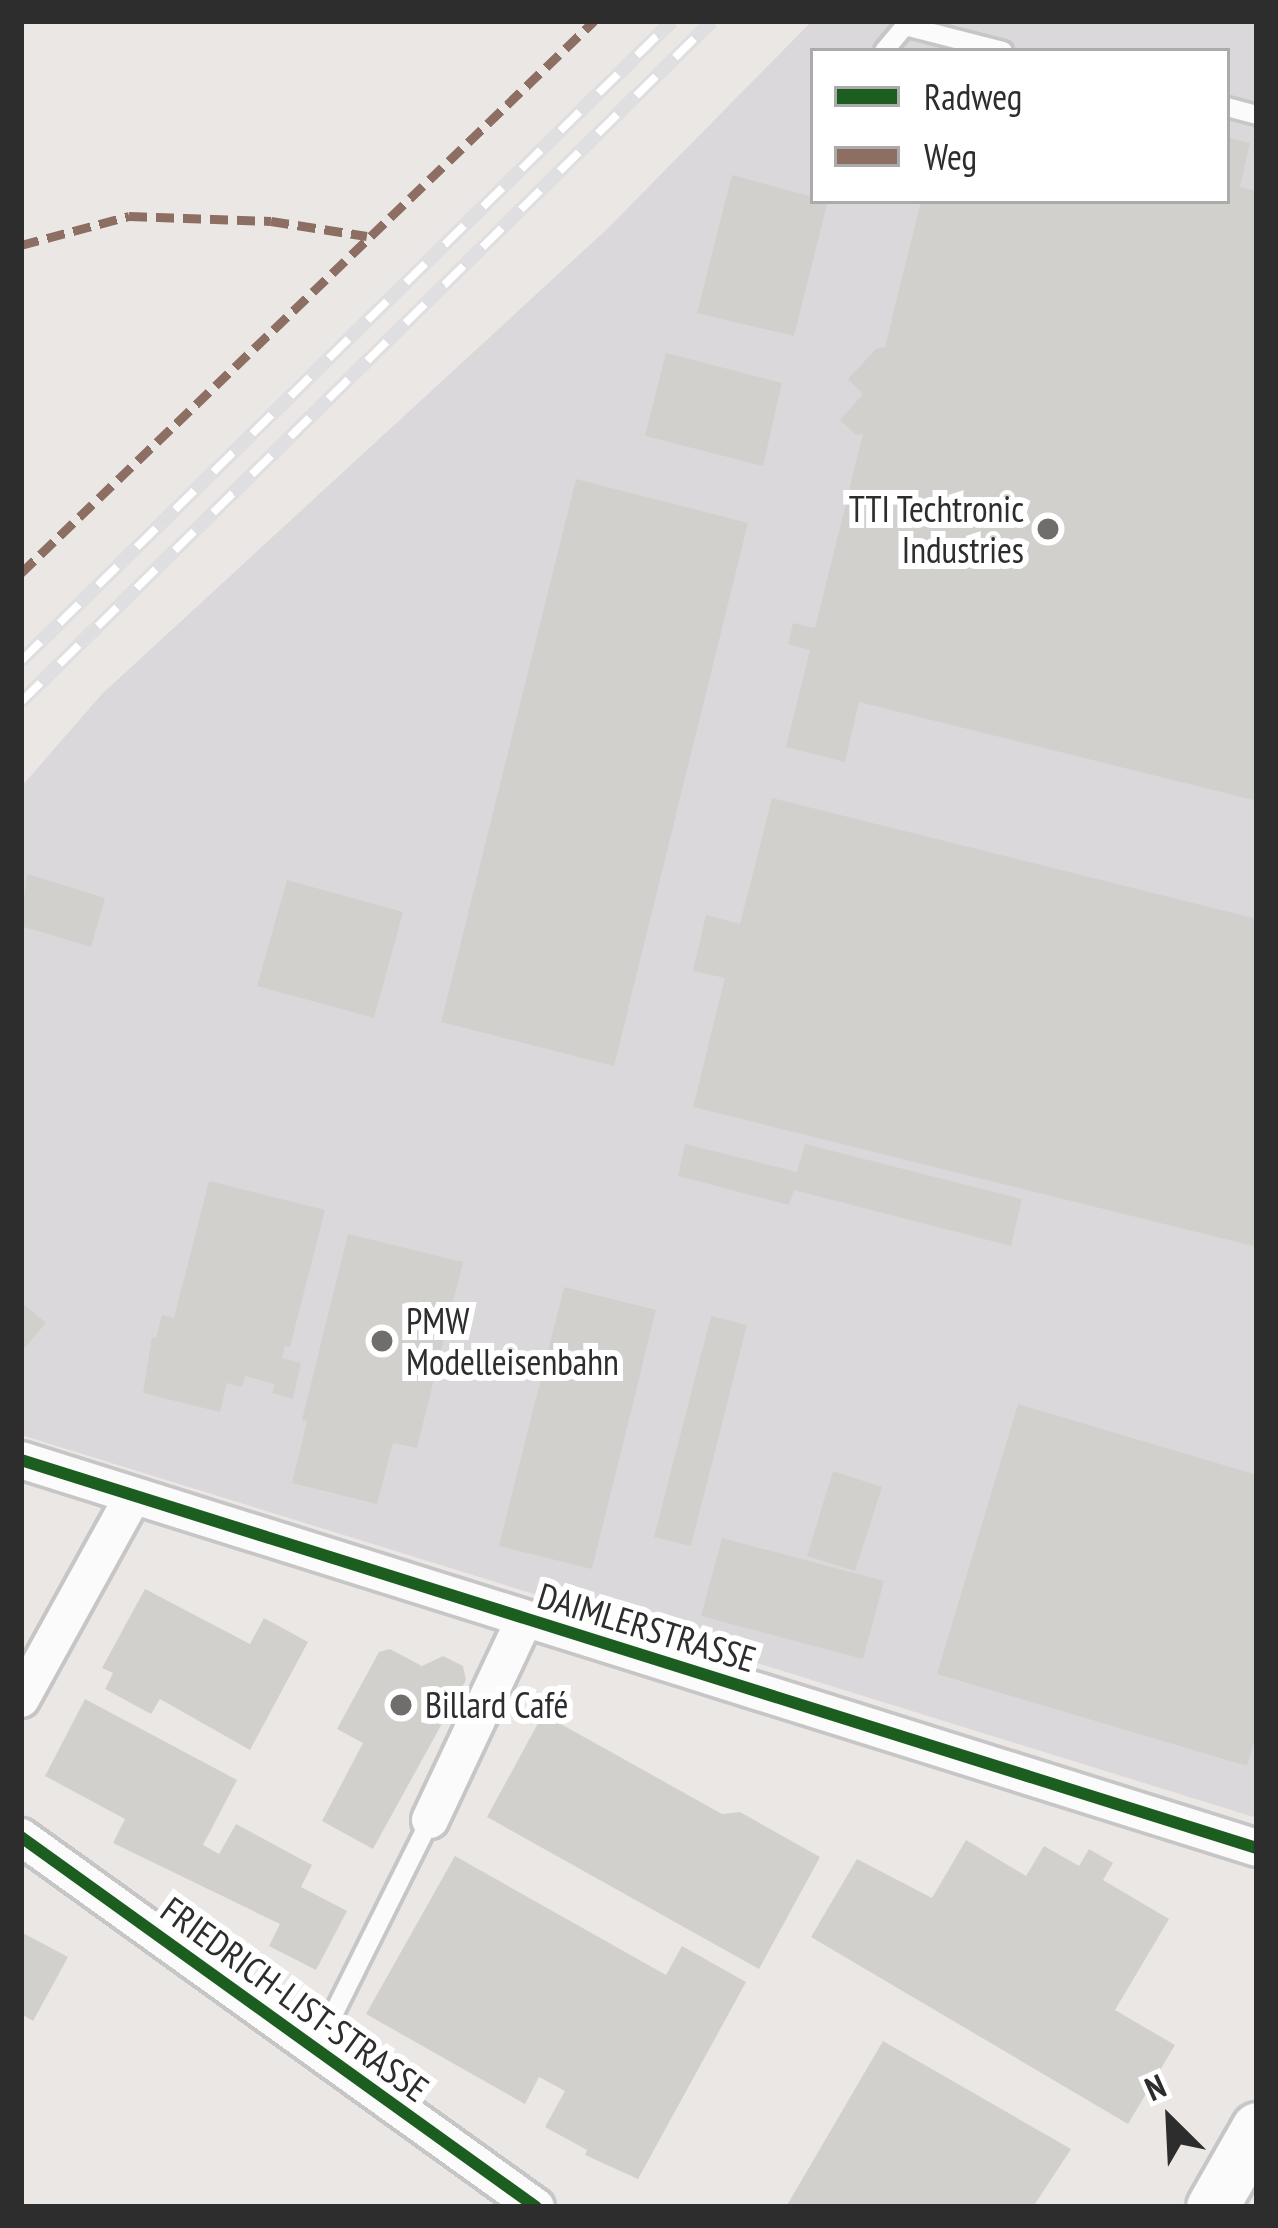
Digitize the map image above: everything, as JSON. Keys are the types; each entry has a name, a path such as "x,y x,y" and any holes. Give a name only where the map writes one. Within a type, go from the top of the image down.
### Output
{"main road":[{"path":"1212,2207 1257,2128"}],"street":[{"name":"DAIMLERSTRASSE","path":"21,1460 1257,1848"},
{"path":"21,1700 132,1498"},
{"name":"DAIMLERSTRASSE","path":"430,1820 524,1620"},
{"name":"FRIEDRICH-LIST-STRASSE","path":"21,1838 536,2207"}],"lane":[{"path":"887,48 905,26 991,48"},
{"path":"315,2051 430,1820"}],"shaded area":[{"path":"812,21 1257,21 1257,1818 21,1435 21,787 102,694 606,230"}],"building":[{"name":"TTI Techtronic Industries","path":"1230,138 1250,143 1240,187 1257,191 1257,801 859,702 845,762 786,747 810,650 788,644 793,623 815,628 863,434 856,435 840,420 863,394 848,379 877,348 885,347 920,204 1230,204"},
{"path":"732,175 810,196 810,204 827,204 794,336 697,313"},
{"path":"666,353 782,383 763,466 645,436"},
{"path":"576,479 748,523 614,1066 441,1022"},
{"path":"772,798 1257,919 1257,1247 693,1107 725,978 693,971 706,915 740,924"},
{"path":"27,874 105,898 91,947 21,926"},
{"path":"287,880 403,912 374,1018 257,986"},
{"path":"685,1144 797,1172 805,1144 1022,1199 1011,1246 794,1190 789,1205 678,1176"},
{"path":"209,1181 325,1210 290,1347 285,1346 282,1358 301,1363 293,1399 272,1393 275,1384 245,1376 242,1387 227,1383 220,1412 143,1393 152,1337 156,1338 162,1315 174,1318"},
{"name":"PMW Modelleisenbahn","path":"348,1234 463,1262 417,1448 393,1443 377,1504 292,1483 307,1421 302,1420"},
{"path":"564,1287 656,1310 592,1569 499,1546"},
{"path":"21,1302 46,1323 21,1352"},
{"path":"711,1316 747,1325 691,1546 654,1537"},
{"path":"1018,1404 1257,1475 1257,1733 1247,1766 937,1674"},
{"path":"833,1471 882,1487 855,1571 807,1556"},
{"path":"722,1538 884,1581 863,1659 701,1616"},
{"path":"145,1589 250,1644 264,1618 308,1642 250,1750 160,1699 151,1714 105,1689 113,1673 102,1668"},
{"name":"Billard Café","path":"390,1649 422,1666 443,1656 463,1666 466,1680 373,1849 322,1821 363,1743 337,1729 379,1652"},
{"path":"85,1699 237,1780 203,1845 219,1854 236,1824 312,1865 301,1887 347,1911 316,1970 269,1946 280,1924 113,1843 125,1819 45,1776"},
{"path":"543,1714 722,1814 740,1812 820,1857 759,1969 487,1817"},
{"path":"966,1840 1026,1876 1044,1846 1079,1866 1089,1849 1113,1863 1103,1880 1169,1919 1115,2010 1175,2045 1128,2124 811,1937 857,1859 932,1898"},
{"path":"455,1856 666,1975 682,1946 746,1982 638,2179 585,2155 587,2150 545,2127 565,2091 539,2077 525,2104 366,2014"},
{"path":"21,1932 68,1957 33,2021 21,2014"},
{"path":"883,2041 1071,2149 1033,2207 786,2207"}],"railway":[{"path":"21,661 672,21"},
{"path":"21,702 712,21"}],"marked path":[{"path":"21,573 594,21"},
{"path":"21,245 129,216 271,221 367,236"}],"cycle path":[{"path":"21,1460 1257,1848"},
{"path":"21,1837 536,2207"}],"place":[{"name":"TTI Techtronic Industries","path":"1048,529"},
{"name":"PMW Modelleisenbahn","path":"382,1341"},
{"name":"Billard Café","path":"401,1705"}]}
